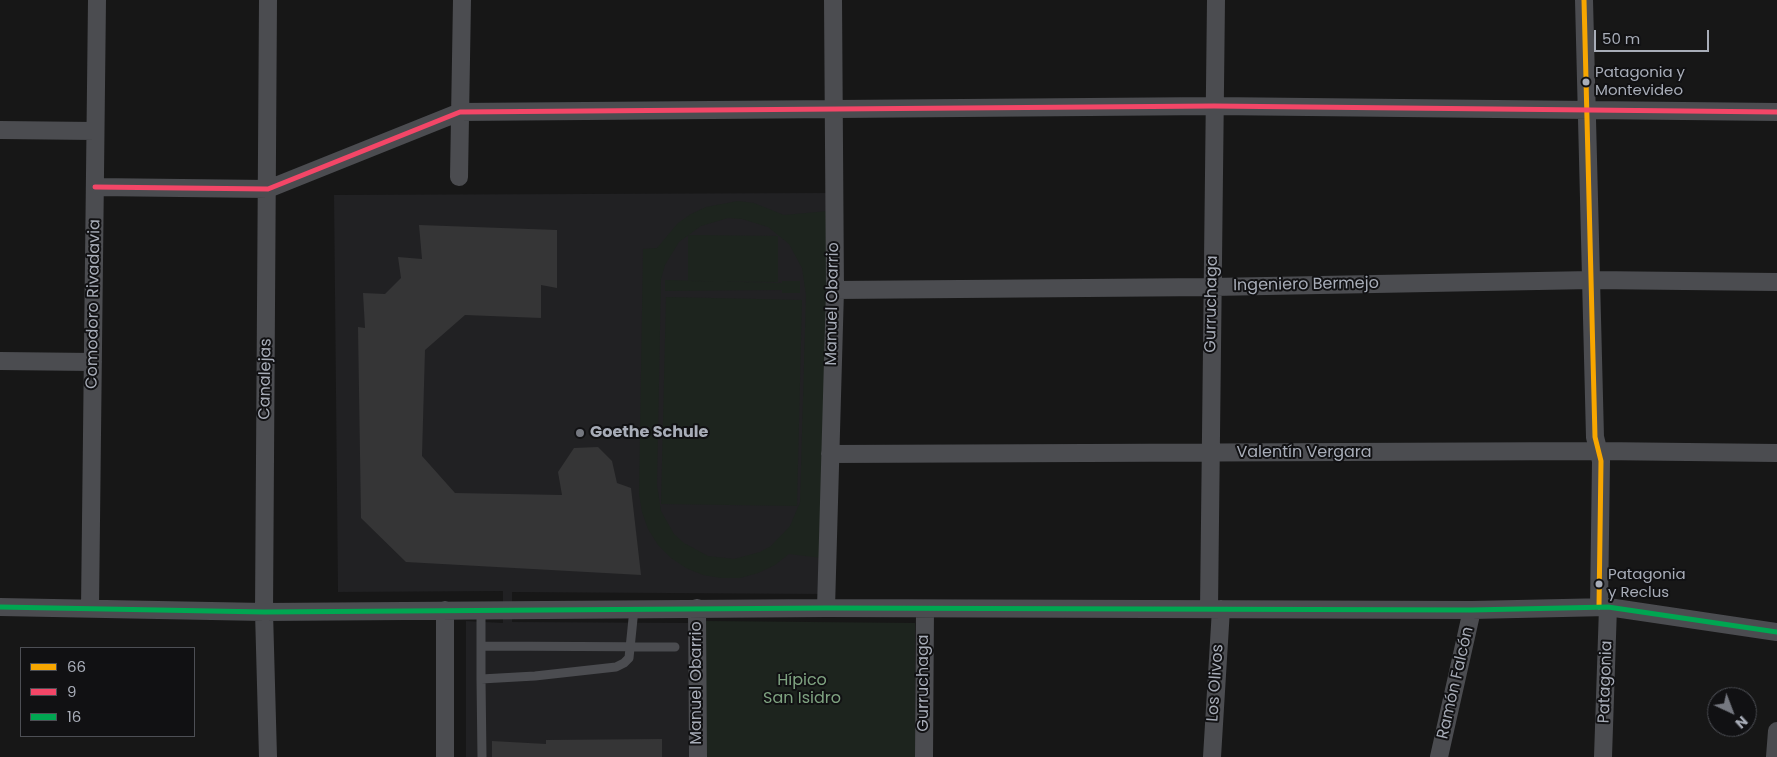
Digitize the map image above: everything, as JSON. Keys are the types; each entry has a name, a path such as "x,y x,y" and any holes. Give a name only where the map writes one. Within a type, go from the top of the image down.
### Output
{"street":[{"name":"Comodoro Rivadavia","path":"90,608 97,0"},
{"name":"Canalejas","path":"268,0 264,612 268,757"},
{"path":"459,177 462,0"},
{"name":"Manuel Obarrio","path":"826,608 834,290 833,0"},
{"name":"Gurruchaga","path":"1215,609 1210,453 1216,0"},
{"name":"Patagonia","path":"1584,0 1595,437 1601,461 1603,757"},
{"path":"95,186 268,189 460,112 1214,106 1777,112"},
{"path":"0,130 95,131"},
{"name":"Ingeniero Bermejo","path":"834,290 1212,287 1592,280 1777,282"},
{"path":"0,361 93,362"},
{"name":"Valentín Vergara","path":"830,454 1598,451 1777,453"},
{"path":"0,607 264,612 697,608 1472,610 1603,607 1777,632"},
{"name":"Manuel Obarrio","path":"697,608 698,757"},
{"name":"Gurruchaga","path":"924,609 924,757"},
{"name":"Los Olivos","path":"1212,757 1215,609"},
{"path":"445,610 445,757"},
{"name":"Ramón Falcón","path":"1439,757 1472,610"},
{"path":"1775,757 1777,731"}],"lane":[{"path":"481,679 535,676 616,667 629,658 634,609"},
{"path":"481,610 482,757"},
{"path":"481,646 675,647"}],"shaded area":[{"name":"Goethe Schule","path":"828,193 821,594 512,592 512,622 688,623 689,757 466,757 466,621 503,623 503,591 338,592 334,195"}],"green space":[{"path":"738,201 754,203 784,215 828,211 822,558 789,554 775,565 758,573 740,578 721,578 703,575 686,568 671,558 658,545 648,529 642,512 639,494 643,249 657,248 678,223 706,207","holes":["728,218 742,219 768,227 789,244 802,268 806,295 800,502 790,526 771,546 760,552 734,559 708,556 684,543 674,534 661,511 657,485 661,279 665,265 679,242 701,226"]},
{"path":"688,235 778,236 778,282 688,281"},
{"path":"665,280 782,283 782,281 800,281 800,293 782,293 782,290 665,291"},
{"path":"666,297 802,300 797,506 661,504"},
{"name":"Hípico San Isidro","path":"706,621 915,623 915,757 706,757"}],"building":[{"path":"419,225 557,230 557,288 541,285 541,318 465,315 425,350 422,456 455,493 562,495 558,472 574,448 598,447 612,461 617,483 631,488 641,575 406,562 361,518 358,327 365,328 363,293 385,294 401,278 398,257 422,259"},
{"path":"662,739 662,757 492,757 492,741 546,744 546,740"}],"transit line":[{"name":"66","path":"1584,0 1595,437 1601,461 1599,607"},
{"name":"9","path":"95,187 268,189 460,112 1214,106 1777,112"},
{"name":"16","path":"0,607 264,612 826,608 1472,610 1608,607 1777,632"}],"place":[{"name":"Patagonia y Montevideo","path":"1586,82"},
{"name":"Goethe Schule","path":"580,433"},
{"name":"Patagonia y Reclus","path":"1599,584"}]}
